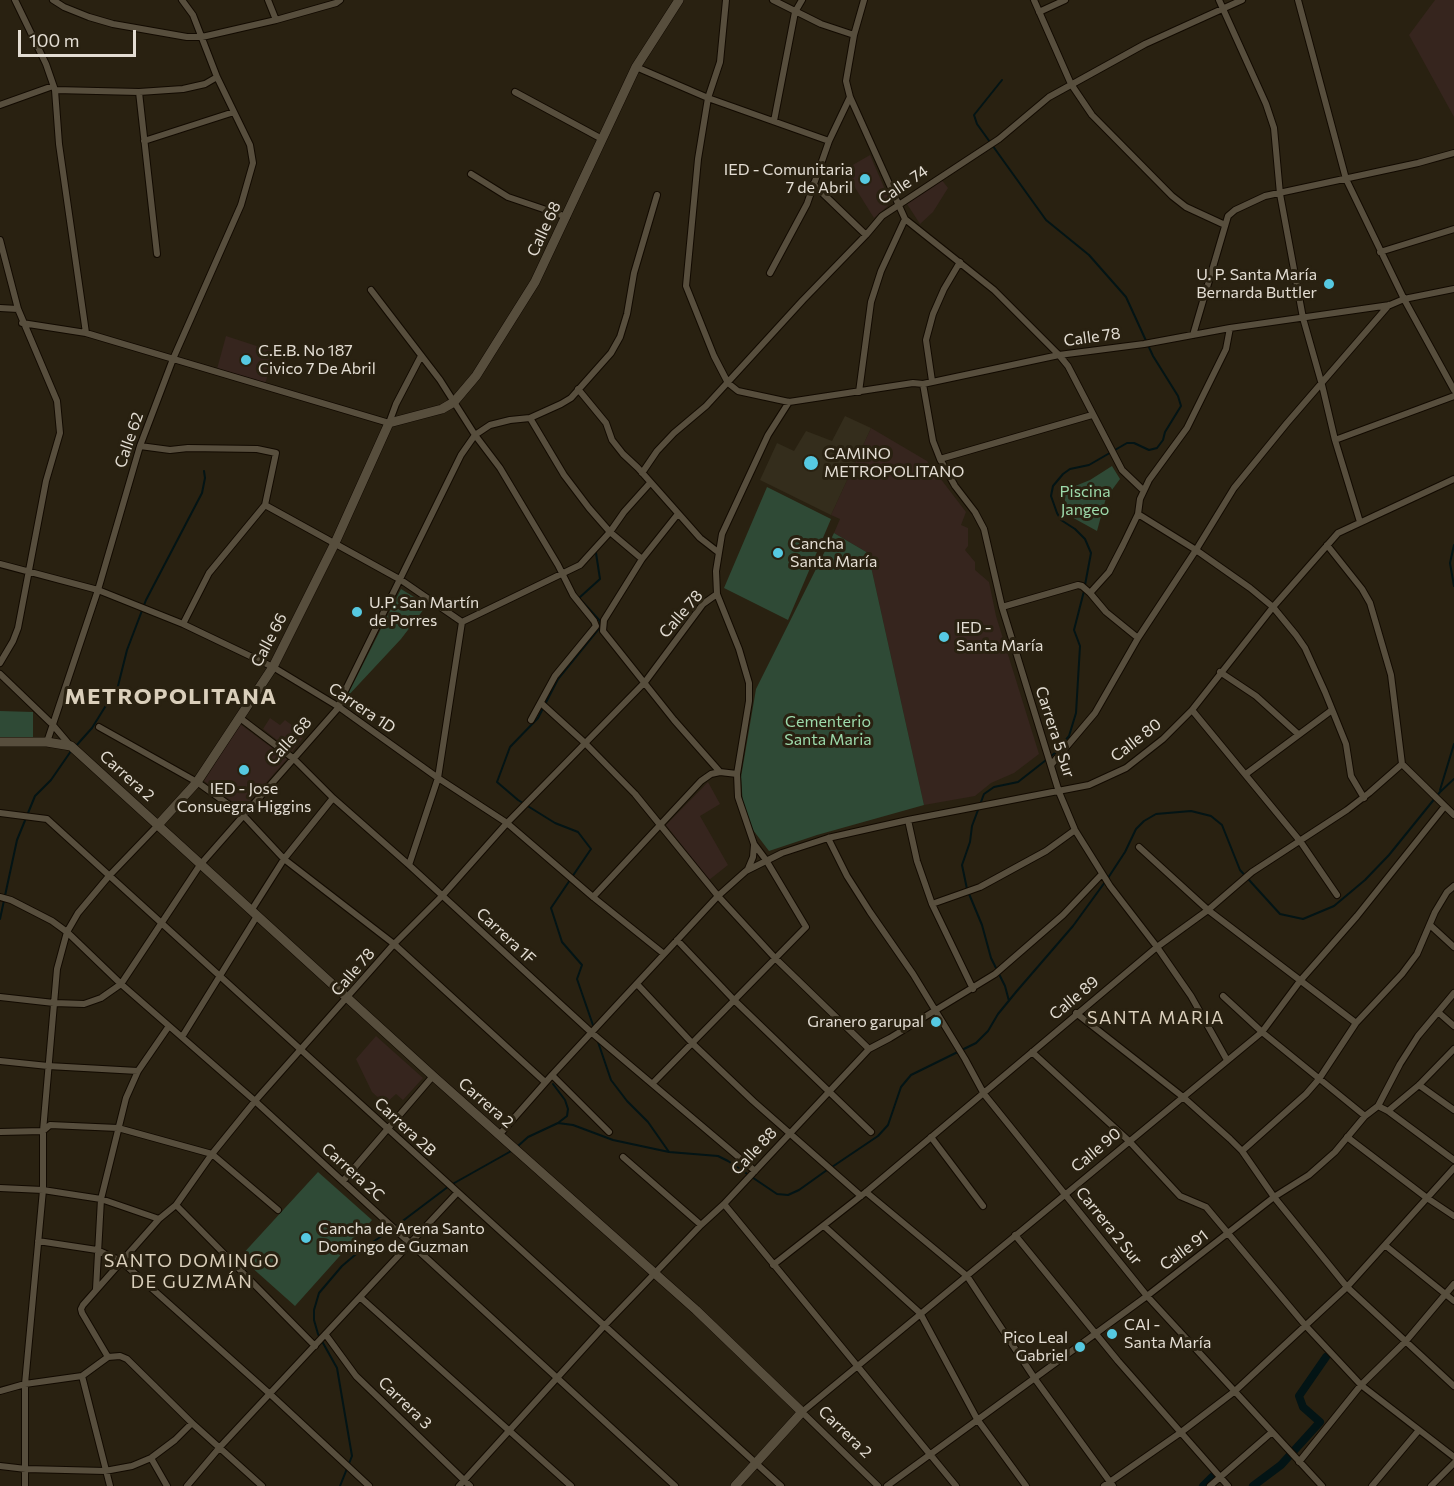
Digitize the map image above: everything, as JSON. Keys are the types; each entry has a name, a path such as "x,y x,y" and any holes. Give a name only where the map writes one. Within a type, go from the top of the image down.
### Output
{"street":[{"path":"15,0 46,64 54,88 59,144 86,333"},
{"path":"53,0 89,18 187,37 202,37 276,20 340,0"},
{"path":"144,141 234,112 217,77 193,15 182,0"},
{"path":"268,0 276,20"},
{"name":"Calle 68","path":"389,423 430,414 454,402 476,376 535,282 636,67 679,0"},
{"path":"726,0 720,62 708,98 698,159 686,286 698,320 728,383 738,391 789,402"},
{"path":"772,0 821,24 854,35"},
{"path":"774,121 795,12 802,0"},
{"path":"864,0 854,35 846,81 850,97 905,219 927,239 994,290 1059,355 1068,366 1126,476 1143,490"},
{"path":"1034,0 1071,84 1092,115 1172,196 1186,207 1225,225"},
{"path":"1039,12 1065,0"},
{"path":"1219,0 1266,104 1274,128 1280,194 1302,318 1360,522"},
{"name":"Calle 74","path":"642,473 657,451 674,433 706,406 882,216 898,203 991,144 1049,97 1071,84 1145,44 1242,0"},
{"path":"1298,0 1346,179 1404,299 1454,390"},
{"path":"636,67 708,98 829,141"},
{"path":"0,105 54,88 139,92 183,89 205,84 217,77"},
{"path":"139,92 157,254"},
{"path":"515,92 602,139"},
{"path":"770,273 807,204 829,141 850,97"},
{"name":"Calle 62","path":"41,742 52,724 98,590 140,446 173,359 242,205 253,163 252,154 234,112"},
{"path":"1193,335 1228,216 1235,210 1265,196 1454,153"},
{"path":"471,174 508,197 567,217"},
{"path":"813,184 866,235"},
{"path":"475,435 490,425 530,418 561,404 571,398 605,361 620,337 627,314 634,273 657,195"},
{"path":"859,392 871,302 905,219"},
{"path":"1380,252 1454,229"},
{"path":"0,240 22,323 59,410 58,442 46,481 16,636 0,663"},
{"path":"932,381 926,340 933,314 960,262"},
{"name":"Calle 78","path":"108,1357 82,1313 83,1305 159,1219 176,1206 255,1101 394,944 645,682 703,604 717,594 716,571 722,534 768,435 789,402 913,383 923,384 1059,355 1144,344 1230,328 1390,305 1404,299 1454,289"},
{"path":"371,290 421,356 516,492 573,595 596,626 555,676 543,705 531,720"},
{"path":"1051,765 1095,713 1138,638 1234,488 1287,423 1390,305"},
{"path":"0,308 18,309"},
{"path":"22,323 86,333 389,423"},
{"path":"1086,589 1109,572 1138,514 1143,490 1188,428 1226,349 1230,328"},
{"name":"Calle 66","path":"25,1486 25,1384 43,1190 43,1131 57,969 67,932 87,900 197,782 273,667 335,543 396,404 421,356"},
{"name":"Carrera 5 Sur","path":"923,384 933,441 940,459 984,529 1002,607 1046,751 1059,792 1076,830 1103,876 1157,946 1191,996 1227,1060"},
{"path":"578,389 606,423 617,447 700,538 718,552"},
{"path":"1335,440 1454,396"},
{"path":"940,459 1092,415"},
{"path":"530,418 564,475 610,532 642,559"},
{"name":"Calle 68","path":"0,997 84,1004 101,998 121,984 200,864 339,707 461,455 475,435"},
{"path":"140,446 170,450 257,449 276,453 265,505 209,573 183,624"},
{"name":"Calle 80","path":"500,1134 545,1082 718,896 746,871 766,860 828,838 1089,785 1126,768 1163,740 1192,710 1273,607 1338,533 1454,479"},
{"path":"462,622 580,565 650,483"},
{"path":"265,505 401,580 462,622"},
{"path":"677,514 642,559 604,620 603,632 674,720 720,772"},
{"path":"1138,514 1196,550 1273,607 1305,648 1346,744 1351,776 1364,798"},
{"path":"1327,545 1362,589 1370,603 1391,675 1402,764 1454,815"},
{"name":"Carrera 1D","path":"0,564 98,590 183,624 273,667 339,707 507,824 664,954"},
{"path":"1002,607 1078,585 1086,589 1106,612 1138,638"},
{"path":"653,1083 806,927 754,844 739,804 736,774 749,701 749,683 739,649 717,594"},
{"path":"409,865 438,778 462,622"},
{"path":"1220,672 1256,696 1298,734"},
{"name":"Carrera 2","path":"0,674 73,747 254,914 696,1310 878,1486"},
{"path":"543,705 585,743 661,823 718,896 775,958 869,1049"},
{"path":"1192,710 1300,841 1337,895"},
{"path":"1246,774 1332,710"},
{"name":"Carrera 1F","path":"240,718 294,759 333,798 592,1033 653,1083 752,1174"},
{"path":"99,727 197,782 243,815 285,859 394,944 545,1082"},
{"path":"0,741 41,742 73,747"},
{"name":"Calle 89","path":"773,1265 864,1194 1157,946 1208,910 1252,872 1364,798 1402,764"},
{"path":"593,897 701,781 711,774 720,772 736,774"},
{"path":"182,1037 220,975 285,859 333,798"},
{"name":"Calle 90","path":"735,1486 802,1412 1262,1032 1300,981 1357,916 1443,804"},
{"name":"Carrera 2B","path":"0,813 47,819 781,1486"},
{"path":"908,820 917,861 932,904 973,989"},
{"path":"932,904 968,892 1046,851 1076,830"},
{"name":"Carrera 2 Sur","path":"828,838 864,903 936,1011 984,1094 1147,1296 1322,1486"},
{"path":"746,871 753,857 754,844"},
{"path":"1139,847 1208,910 1356,1023"},
{"name":"Calle 88","path":"461,1483 604,1325 724,1204 869,1049 998,972 1103,876"},
{"path":"1242,1151 1306,1094 1319,1079 1356,1023 1402,974 1417,954 1447,892 1454,886"},
{"name":"Carrera 2C","path":"0,897 11,900 52,921 67,932 121,984 255,1101 675,1486"},
{"path":"1430,925 1454,947"},
{"path":"677,940 734,1000 871,1132"},
{"path":"637,984 693,1044 789,1134 838,1176 968,1276 1035,1379 1109,1484 1235,1391 1347,1287 1386,1246 1454,1167"},
{"name":"Calle 91","path":"887,1486 1147,1296 1274,1197 1309,1175 1335,1152 1365,1116 1378,1106 1418,1036 1454,993"},
{"path":"1223,996 1262,1032 1365,1116"},
{"path":"1438,1012 1454,1026"},
{"path":"1077,1013 1183,1097 1242,1151 1274,1197 1347,1287 1453,1383"},
{"path":"96,1289 101,1199 126,1098 138,1071 169,1026"},
{"path":"1388,1111 1419,1085 1454,1049"},
{"path":"1032,1052 1129,1141 1180,1196 1206,1207 1305,1325 1361,1385 1454,1457"},
{"path":"0,1061 138,1071"},
{"path":"552,1075 609,1132"},
{"path":"343,1181 433,1076"},
{"path":"1419,1085 1454,1110"},
{"path":"1378,1106 1454,1160"},
{"path":"0,1132 43,1131 50,1125 118,1128 213,1154 278,1210"},
{"path":"931,1137 983,1206"},
{"path":"1347,1137 1454,1216"},
{"path":"623,1157 701,1225"},
{"path":"0,1188 43,1190 101,1199 159,1219"},
{"path":"187,1486 220,1447 361,1298 455,1192"},
{"path":"724,1204 928,1455 956,1486"},
{"path":"176,1206 316,1345"},
{"path":"824,1226 920,1313 977,1419 1026,1486"},
{"path":"1016,1235 1096,1334 1228,1486"},
{"path":"38,1241 97,1250 121,1262 270,1394 369,1486"},
{"path":"1386,1246 1454,1301"},
{"path":"1299,1462 1361,1385 1406,1341 1454,1284"},
{"path":"361,1298 571,1486"},
{"name":"Carrera 3","path":"325,1336 356,1376 461,1483 470,1486"},
{"path":"0,1391 25,1384 82,1376 108,1357 120,1356 127,1359 192,1423 262,1486"},
{"path":"82,1376 110,1486"},
{"path":"0,1466 26,1469 105,1470 132,1466 152,1458 192,1423"},
{"path":"1372,1486 1419,1430"},
{"path":"1210,1486 1272,1432"},
{"path":"152,1458 167,1486"},
{"path":"1431,1486 1454,1463"}],"shaded area":[{"path":"1435,0 1454,0 1454,117 1409,35"},
{"name":"IED - Comunitaria 7 de Abril","path":"870,155 891,203 874,218 844,170"},
{"path":"941,179 948,188 933,212 920,224 907,204"},
{"name":"C.E.B. No 187 Civico 7 De Abril","path":"226,336 275,352 265,384 217,369"},
{"name":"CAMINO METROPOLITANO","path":"845,416 871,428 831,515 760,480 777,443 794,451 806,431 832,441"},
{"name":"IED - Santa María","path":"871,428 927,461 966,512 961,525 968,528 968,546 965,550 975,562 975,570 989,582 996,616 1039,754 1014,773 991,783 975,796 924,805 868,553 834,533 840,519 831,515"},
{"path":"270,718 280,725 285,720 305,735 292,752 263,729"},
{"name":"IED - Jose Consuegra Higgins","path":"240,724 287,759 243,809 204,781"},
{"path":"708,782 720,804 700,816 728,865 709,880 666,825"},
{"path":"376,1036 423,1078 403,1100 396,1094 385,1104 372,1092 356,1059"}],"green space":[{"name":"Piscina Jangeo","path":"1112,466 1120,479 1106,498 1097,531 1068,515 1063,491 1090,480"},
{"name":"Cancha Santa María","path":"767,487 831,519 788,620 724,588"},
{"name":"Cementerio Santa Maria","path":"834,533 868,553 924,805 769,851 753,830 743,806 741,777 756,689"},
{"path":"401,589 427,605 401,639 346,698"},
{"path":"0,711 33,712 33,737 0,737"},
{"name":"Cancha de Arena Santo Domingo de Guzman","path":"318,1172 372,1220 295,1306 240,1257"}],"waterway":[{"path":"1002,80 974,115 977,124 1046,220 1089,255 1126,297 1153,356 1178,396 1181,406 1157,448 1149,450 1134,443 1127,443 1089,465 1070,469 1053,486 1051,496 1057,513 1061,520 1085,539 1091,553 1085,585"},
{"path":"75,747 92,728 118,686 127,650 146,600 202,493 204,471"},
{"path":"1454,545 1450,563 1454,586"},
{"path":"594,1028 577,979 582,965 562,942 551,908 591,849 578,832 555,823 518,800 497,782 510,747 538,718 558,679 601,626 600,621 579,598 600,579 596,553"},
{"path":"1009,1001 967,889 962,865 970,842 972,826 984,794 994,787 1018,782 1055,753 1069,736 1076,713 1080,646 1074,630 1084,591"},
{"path":"1440,790 1454,744"},
{"path":"0,919 17,840 35,796 51,780 71,751"},
{"path":"1108,878 1125,852 1136,829 1144,821 1156,814 1191,811 1211,816 1222,825 1240,870 1280,914 1303,919 1334,906 1365,880 1389,855 1440,792 1454,779"},
{"path":"832,1167 878,1136 888,1125 901,1087 911,1075 976,1043 988,1031 998,1014 1073,926 1105,882"},
{"path":"598,1042 611,1080 627,1101 648,1122 669,1152"},
{"path":"553,1084 565,1100 568,1109 567,1116 558,1123"},
{"path":"518,1146 528,1137 558,1123 573,1125 613,1140 669,1152 718,1156 777,1194 788,1195 827,1170"},
{"path":"340,1486 352,1456 337,1368 318,1334 314,1320 314,1310 319,1293 342,1266 362,1249 449,1186 513,1150"},
{"path":"1253,1486 1281,1465 1320,1422 1303,1407 1299,1396 1326,1357"},
{"path":"1203,1486 1212,1477"}],"place":[{"name":"IED - Comunitaria 7 de Abril","path":"865,179"},
{"name":"U. P. Santa María Bernarda Buttler","path":"1329,284"},
{"name":"C.E.B. No 187 Civico 7 De Abril","path":"246,360"},
{"name":"CAMINO METROPOLITANO","path":"811,463"},
{"name":"Cancha Santa María","path":"778,553"},
{"name":"U.P. San Martín de Porres","path":"357,612"},
{"name":"IED - Santa María","path":"944,637"},
{"name":"IED - Jose Consuegra Higgins","path":"244,770"},
{"name":"Granero garupal","path":"936,1022"},
{"name":"Cancha de Arena Santo Domingo de Guzman","path":"306,1238"},
{"name":"CAI - Santa María","path":"1112,1334"},
{"name":"Pico Leal Gabriel","path":"1080,1347"}],"district":[{"name":"METROPOLITANA","path":"171,697"},
{"name":"SANTA MARIA","path":"1156,1018"},
{"name":"SANTO DOMINGO DE GUZMÁN","path":"192,1271"}]}
